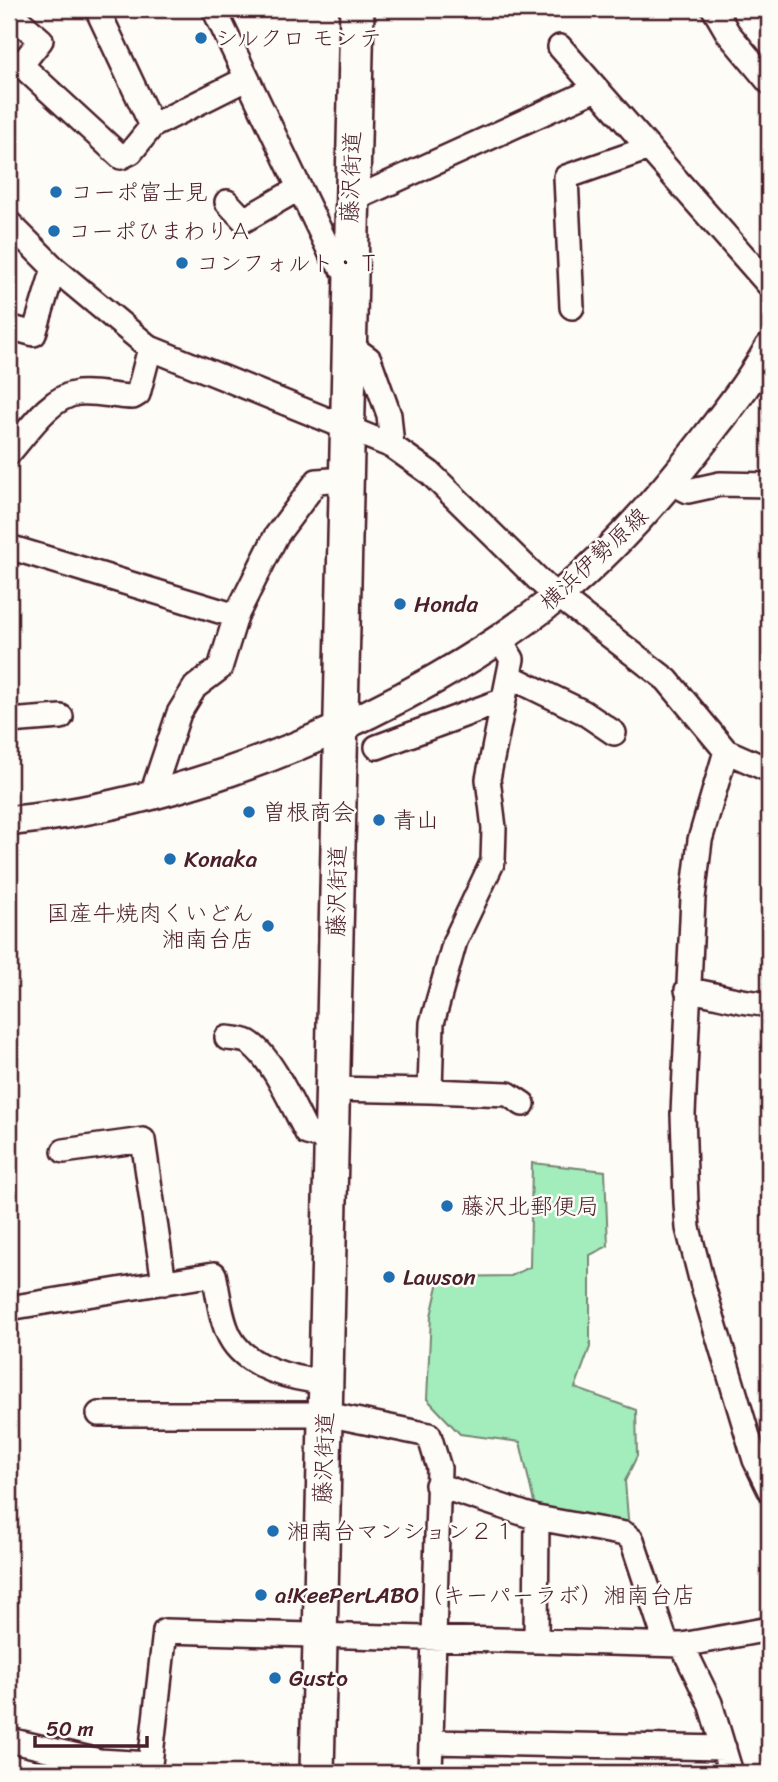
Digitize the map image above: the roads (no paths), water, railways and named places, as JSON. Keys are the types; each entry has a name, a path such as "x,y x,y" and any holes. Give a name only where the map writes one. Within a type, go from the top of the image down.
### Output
{"highway":[{"name":"藤沢街道","path":"317,1773 331,1089 349,726 346,479 350,201 357,9"}],"main road":[{"name":"横浜伊勢原線","path":"9,832 106,819 166,806 232,786 313,754 349,726 499,639 559,596 622,536 672,483 733,403 769,348"},
{"name":"横浜伊勢原線","path":"9,821 106,808 151,797 349,726"}],"street":[{"path":"97,9 152,126"},
{"path":"214,9 298,189 331,254 349,277"},
{"path":"714,9 729,33 769,82"},
{"path":"9,12 41,40 21,65 121,157 131,152 152,126 246,79"},
{"path":"560,47 769,285"},
{"path":"350,201 596,89"},
{"path":"572,307 566,177 649,148"},
{"path":"227,201 244,220 298,189"},
{"path":"9,223 54,268 150,348 392,446 430,473 559,596 667,680 726,751 769,770"},
{"path":"9,327 34,334 54,268"},
{"path":"348,344 369,359 389,415 392,446"},
{"path":"12,445 50,407 70,396 80,393 133,397 138,394 150,348"},
{"path":"151,797 179,713 195,687 220,668 236,616 276,536 317,481 346,479"},
{"path":"672,483 688,491 720,484 769,485"},
{"path":"9,547 236,616"},
{"path":"430,1091 432,1023 455,941 493,861 494,828 488,779 512,659 499,639"},
{"path":"509,676 583,712 614,733"},
{"path":"377,747 504,700"},
{"path":"9,720 61,717"},
{"path":"726,751 700,840 687,990 683,1114 688,1228 762,1458 769,1489"},
{"path":"687,990 719,993 753,1004 768,1004 769,1001"},
{"path":"227,1038 245,1040 256,1048 279,1080 307,1133 330,1139"},
{"path":"331,1089 508,1094 523,1104"},
{"path":"64,1151 143,1140 164,1283"},
{"path":"9,1308 214,1274 222,1316 231,1338 244,1355 303,1380 325,1398 429,1435 439,1468 430,1773"},
{"path":"99,1414 325,1398"},
{"path":"437,1485 537,1518 625,1534 632,1540 674,1644 710,1703 731,1773"},
{"path":"536,1641 537,1518"},
{"path":"9,1740 99,1761 150,1764 165,1631 674,1644 769,1629"},
{"path":"431,1742 724,1748"}],"place":[{"name":"シルクロ モンテ","path":"201,38"},
{"name":"コーポ富士見","path":"56,192"},
{"name":"コーポひまわりＡ","path":"54,231"},
{"name":"コンフォルト・Ｔ","path":"182,263"},
{"name":"Honda","path":"400,604"},
{"name":"曽根商会","path":"249,812"},
{"name":"青山","path":"379,820"},
{"name":"Konaka","path":"170,859"},
{"name":"国産牛焼肉くいどん 湘南台店","path":"268,926"},
{"name":"藤沢北郵便局","path":"447,1206"},
{"name":"Lawson","path":"389,1277"},
{"name":"湘南台マンション２１","path":"273,1531"},
{"name":"a!KeePerLABO（キーパーラボ）湘南台店","path":"261,1595"},
{"name":"Gusto","path":"275,1678"}]}
